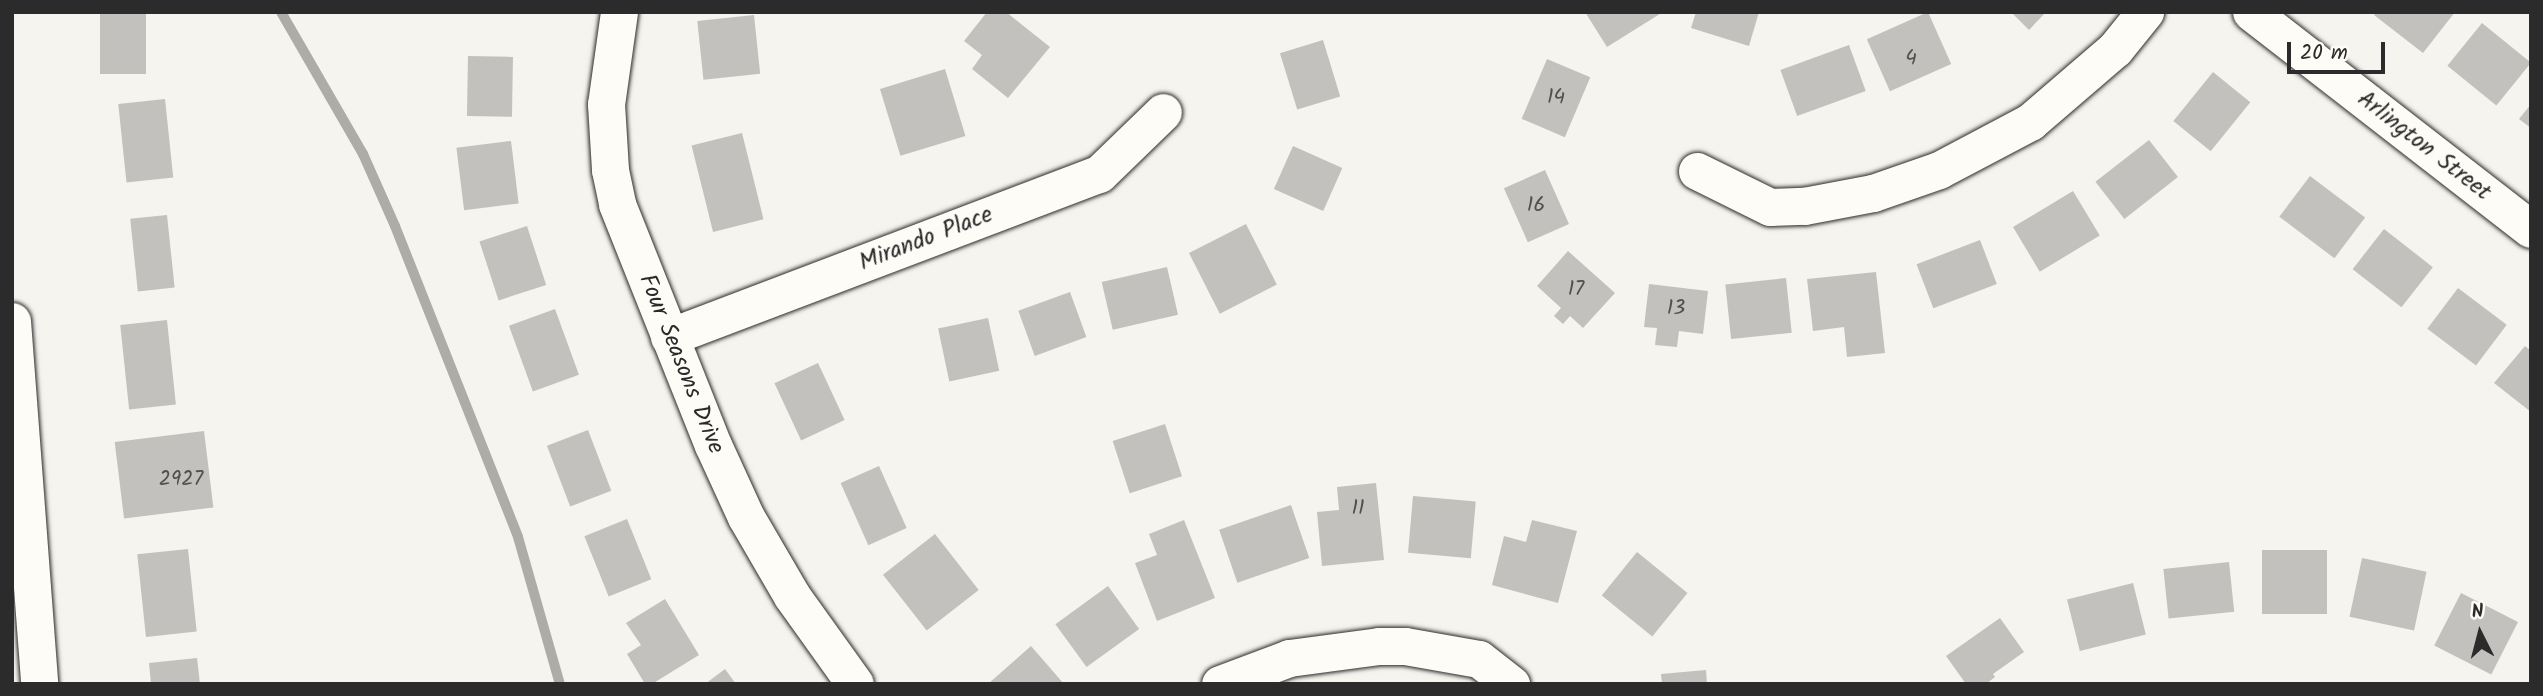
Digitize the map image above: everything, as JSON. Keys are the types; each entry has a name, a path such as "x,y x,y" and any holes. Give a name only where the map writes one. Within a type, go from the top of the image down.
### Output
{"street":[{"name":"Four Seasons Drive","path":"619,12 606,104 610,170 617,204 669,337 746,517 792,596 855,684"},
{"path":"1697,172 1770,207 1804,206 1873,193 1940,170 2030,122 2115,49 2145,12"},
{"name":"Arlington Street","path":"2251,12 2531,229"},
{"name":"Mirando Place","path":"669,337 1099,174 1163,111"},
{"path":"12,321 39,684"},
{"path":"1220,684 1289,658 1379,646 1405,646 1479,659 1511,684"}],"building":[{"path":"100,12 146,12 146,74 100,74"},
{"path":"987,12 1006,12 1050,47 1008,98 972,69 982,55 964,41"},
{"path":"1585,12 1663,12 1607,47"},
{"path":"1696,12 1759,12 1749,46 1691,28"},
{"path":"1928,12 1951,64 1890,91 1867,39"},
{"path":"2011,12 2046,12 2029,30"},
{"path":"2376,12 2455,12 2423,53 2374,15"},
{"path":"754,15 760,74 703,80 697,21"},
{"path":"2482,23 2531,63 2496,105 2447,66"},
{"path":"1323,40 1340,96 1297,110 1280,53"},
{"path":"1849,45 1866,91 1797,116 1780,70"},
{"path":"468,56 513,57 512,117 467,116"},
{"path":"1547,59 1590,77 1565,137 1522,119"},
{"path":"945,69 965,136 900,156 880,89"},
{"path":"2213,72 2250,102 2211,151 2173,121"},
{"path":"165,99 173,178 127,182 118,104"},
{"path":"2531,104 2531,128 2519,119"},
{"path":"742,133 764,219 713,232 692,146"},
{"path":"2149,140 2178,177 2124,219 2095,182"},
{"path":"511,141 519,204 464,210 456,148"},
{"path":"1293,146 1342,168 1323,211 1274,189"},
{"path":"1545,170 1569,224 1528,242 1504,188"},
{"path":"2310,176 2365,218 2334,258 2279,217"},
{"path":"2073,191 2100,236 2040,272 2013,227"},
{"path":"167,215 175,288 138,291 130,219"},
{"path":"1246,224 1277,285 1220,314 1189,253"},
{"path":"527,226 546,285 499,300 479,241"},
{"path":"2384,229 2433,267 2401,307 2353,269"},
{"path":"1980,240 1997,284 1933,308 1917,264"},
{"path":"1568,251 1615,293 1583,328 1570,316 1563,324 1554,316 1561,308 1537,286"},
{"path":"1167,267 1178,315 1113,330 1102,282"},
{"path":"1876,272 1885,353 1847,357 1844,327 1813,331 1807,279"},
{"path":"1786,278 1792,333 1731,339 1725,284"},
{"path":"1649,284 1708,291 1703,334 1679,331 1677,347 1655,345 1657,328 1644,327"},
{"path":"2458,288 2507,325 2476,365 2427,329"},
{"path":"1070,292 1086,337 1035,356 1018,311"},
{"path":"555,309 579,375 533,392 509,326"},
{"path":"988,318 999,371 949,381 938,329"},
{"path":"167,320 176,405 129,409 120,325"},
{"path":"2525,346 2531,351 2531,412 2494,383"},
{"path":"818,363 845,420 801,440 774,383"},
{"path":"1165,424 1182,476 1130,493 1113,441"},
{"path":"588,430 611,491 570,506 547,446"},
{"path":"204,431 213,507 124,518 115,442"},
{"path":"879,466 907,528 868,545 841,483"},
{"path":"1376,483 1384,560 1322,566 1317,512 1339,510 1337,487"},
{"path":"1413,496 1476,501 1471,558 1408,553"},
{"path":"1291,505 1309,558 1237,583 1219,530"},
{"path":"627,519 651,579 609,596 584,536"},
{"path":"1184,520 1215,598 1157,621 1135,563 1157,555 1149,534"},
{"path":"1532,520 1577,531 1558,603 1492,585 1504,536 1526,542"},
{"path":"935,534 979,590 927,631 883,575"},
{"path":"188,549 197,632 146,637 137,554"},
{"path":"2262,550 2327,550 2327,614 2262,614"},
{"path":"1637,552 1688,593 1652,636 1602,596"},
{"path":"2362,558 2427,572 2414,630 2350,617"},
{"path":"2229,562 2234,612 2169,619 2163,569"},
{"path":"2133,583 2146,634 2080,651 2067,599"},
{"path":"1108,586 1139,629 1087,667 1055,624"},
{"path":"2461,593 2518,622 2491,675 2434,646"},
{"path":"665,599 699,655 652,684 645,684 627,654 641,645 626,623"},
{"path":"2000,618 2024,652 1993,674 1995,677 1986,684 1966,684 1946,656"},
{"path":"1031,646 1064,684 988,684"},
{"path":"197,658 200,684 151,684 149,663"},
{"path":"725,669 736,684 705,684"},
{"path":"1706,670 1707,684 1662,684 1661,674"}],"waterway":[{"path":"281,12 363,154 395,226 518,537 560,684"}]}
